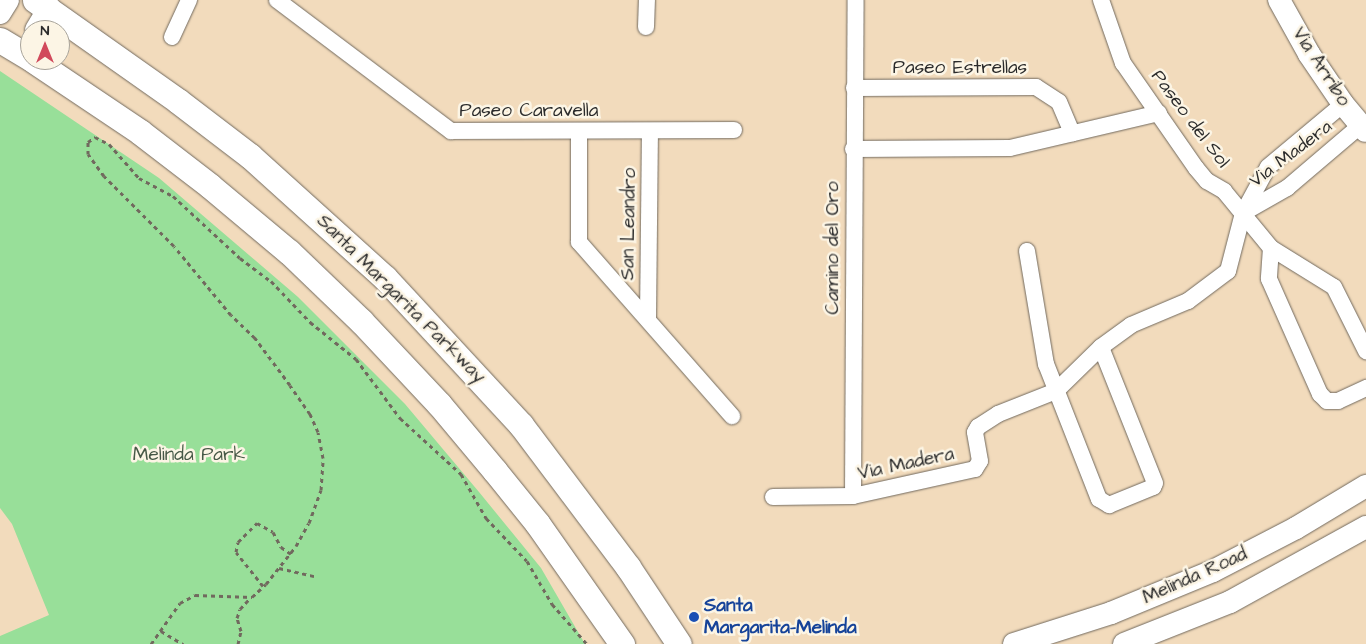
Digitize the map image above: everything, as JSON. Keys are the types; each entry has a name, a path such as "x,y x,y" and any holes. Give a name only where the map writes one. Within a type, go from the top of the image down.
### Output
{"main road":[{"path":"0,13 8,0"},
{"name":"Via Arribo","path":"1280,0 1309,54 1343,104 1363,128"},
{"path":"40,20 46,3"},
{"name":"Santa Margarita Parkway","path":"46,3 250,156 385,278 521,425 628,567 679,644"},
{"path":"0,40 20,48"},
{"path":"54,70 140,132 210,186 289,252 348,308 439,404 537,522 622,644"},
{"name":"Melinda Road","path":"1014,644 1111,612 1213,571 1296,528 1366,486"},
{"name":"Melinda Road","path":"1124,644 1230,602 1366,527"}],"street":[{"path":"172,37 190,0"},
{"name":"Paseo Caravella","path":"277,0 451,131 734,130"},
{"path":"646,27 647,0"},
{"name":"Camino del Oro","path":"853,496 853,149 856,0"},
{"name":"Paseo del Sol","path":"1100,0 1123,63 1196,168 1243,213 1271,248 1334,287 1366,351"},
{"name":"Paseo Estrellas","path":"854,88 1036,87 1059,102 1072,133"},
{"name":"Via Madera","path":"774,497 853,496 975,469 980,461 975,432 978,427 998,414 1056,391 1101,347 1132,324 1188,301 1228,271 1243,213 1268,167 1343,104"},
{"path":"853,149 1010,148 1159,113"},
{"name":"Via Madera","path":"1243,213 1286,188 1363,128"},
{"name":"San Leandro","path":"579,131 579,242 648,318 732,416"},
{"name":"San Leandro","path":"648,318 650,131"},
{"path":"1271,248 1270,279 1320,394 1327,401 1338,400 1366,388"},
{"path":"1028,251 1046,364 1102,504 1109,505 1153,488 1153,477 1101,347"}],"path":[{"path":"238,644 241,631 237,618 240,609 264,587 291,554 310,523 321,490 323,458 318,432 310,414 255,338 231,315 174,246 104,176 88,154 88,142 95,137 109,144 139,178 173,196 240,258 271,281 310,322 356,359 400,418 461,474 486,518 527,561 552,604 587,644"},
{"path":"264,587 236,552 238,542 257,523 273,532 281,547 291,554"},
{"path":"279,568 314,576"},
{"path":"154,643 180,603 196,595 252,597"},
{"path":"161,631 184,644"}],"green space":[{"name":"Melinda Park","path":"0,71 159,178 298,297 405,404 479,492 541,568 585,644 0,644 0,636 49,615 12,524 0,508"}],"place":[{"name":"Santa Margarita-Melinda","path":"694,617"}]}
